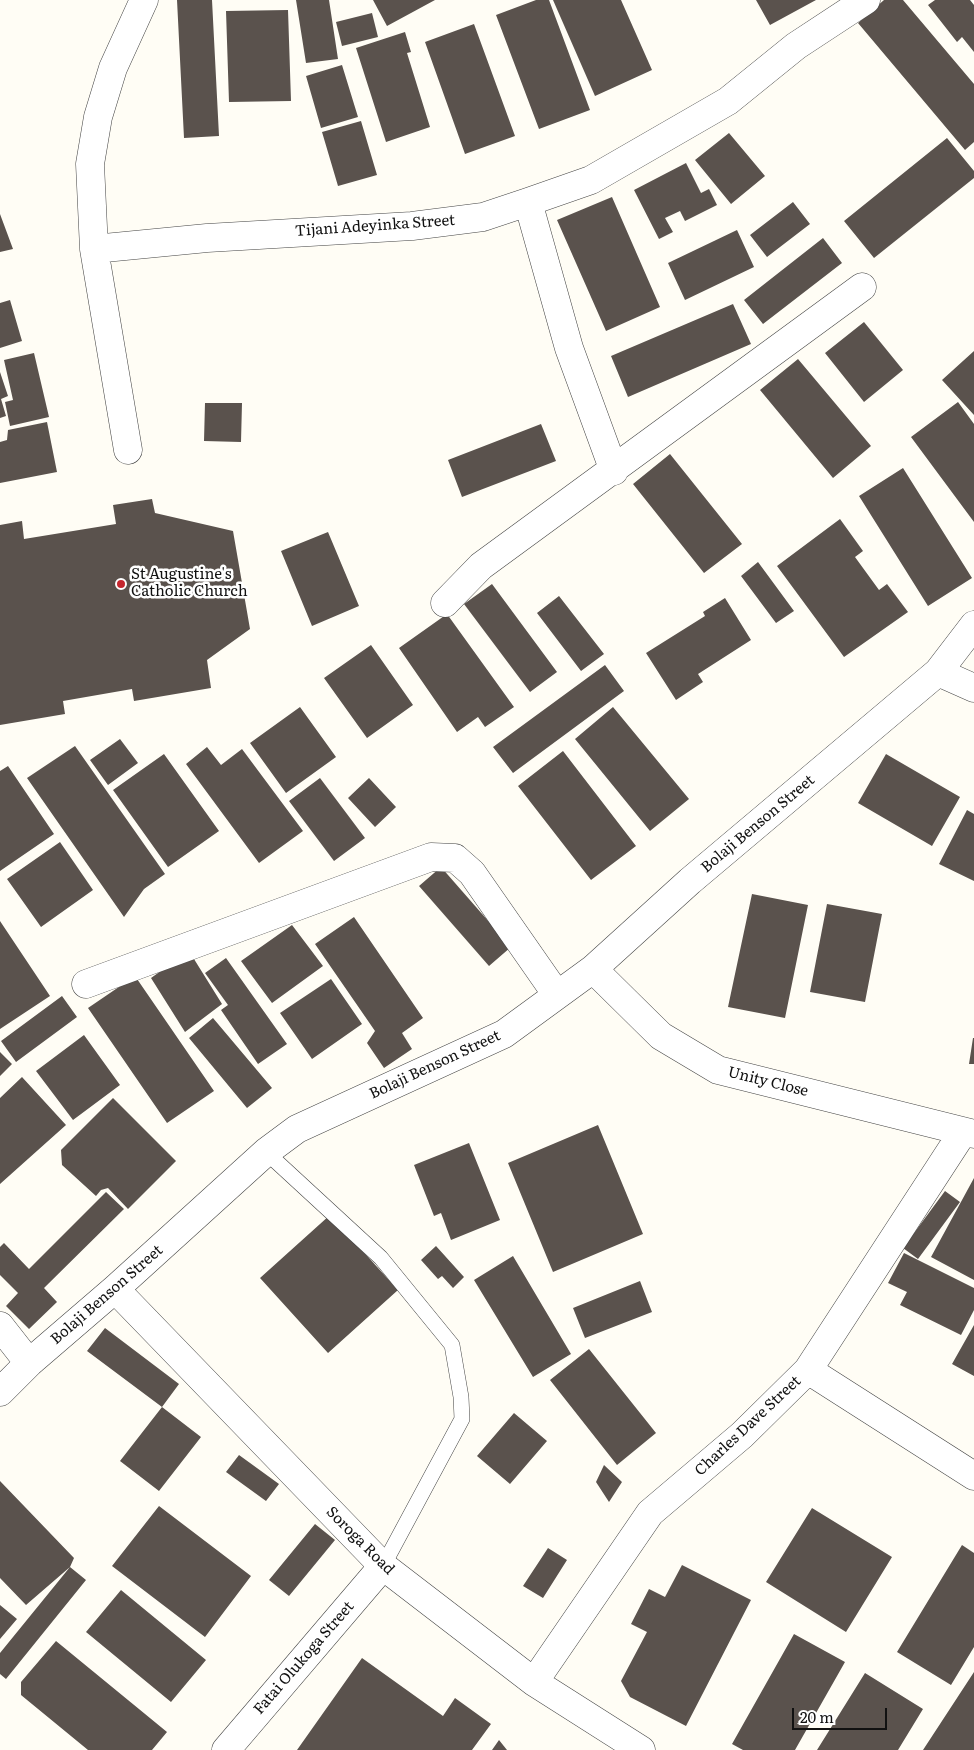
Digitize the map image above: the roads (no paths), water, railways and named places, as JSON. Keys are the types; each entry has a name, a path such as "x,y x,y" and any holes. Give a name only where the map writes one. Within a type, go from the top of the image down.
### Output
{"street":[{"path":"128,450 94,248 90,164 98,117 113,68 144,0"},
{"name":"Tijani Adeyinka Street","path":"94,248 207,238 412,226 483,217 591,180 728,101 796,46 866,0"},
{"path":"528,202 568,348 614,471"},
{"path":"445,603 481,566 614,471 862,287"},
{"name":"Bolaji Benson Street","path":"0,1392 29,1363 115,1289 266,1152 297,1129 504,1034 593,969 690,881 938,672 974,625"},
{"path":"938,672 974,688"},
{"path":"86,984 431,857 455,858 472,873 557,994"},
{"name":"Unity Close","path":"593,969 661,1036 718,1070 968,1133"},
{"name":"Charles Dave Street","path":"534,1682 650,1513 742,1436 808,1370 968,1133"},
{"name":"Soroga Road","path":"115,1289 383,1566 534,1682 641,1750"},
{"path":"0,1326 29,1363"},
{"path":"808,1370 974,1476"},
{"name":"Fatai Olukoga Street","path":"226,1750 383,1566"}],"lane":[{"path":"266,1152 381,1258 452,1345 461,1397 462,1419 383,1566"}],"place":[{"name":"St Augustine's Catholic Church","path":"121,584"}]}
